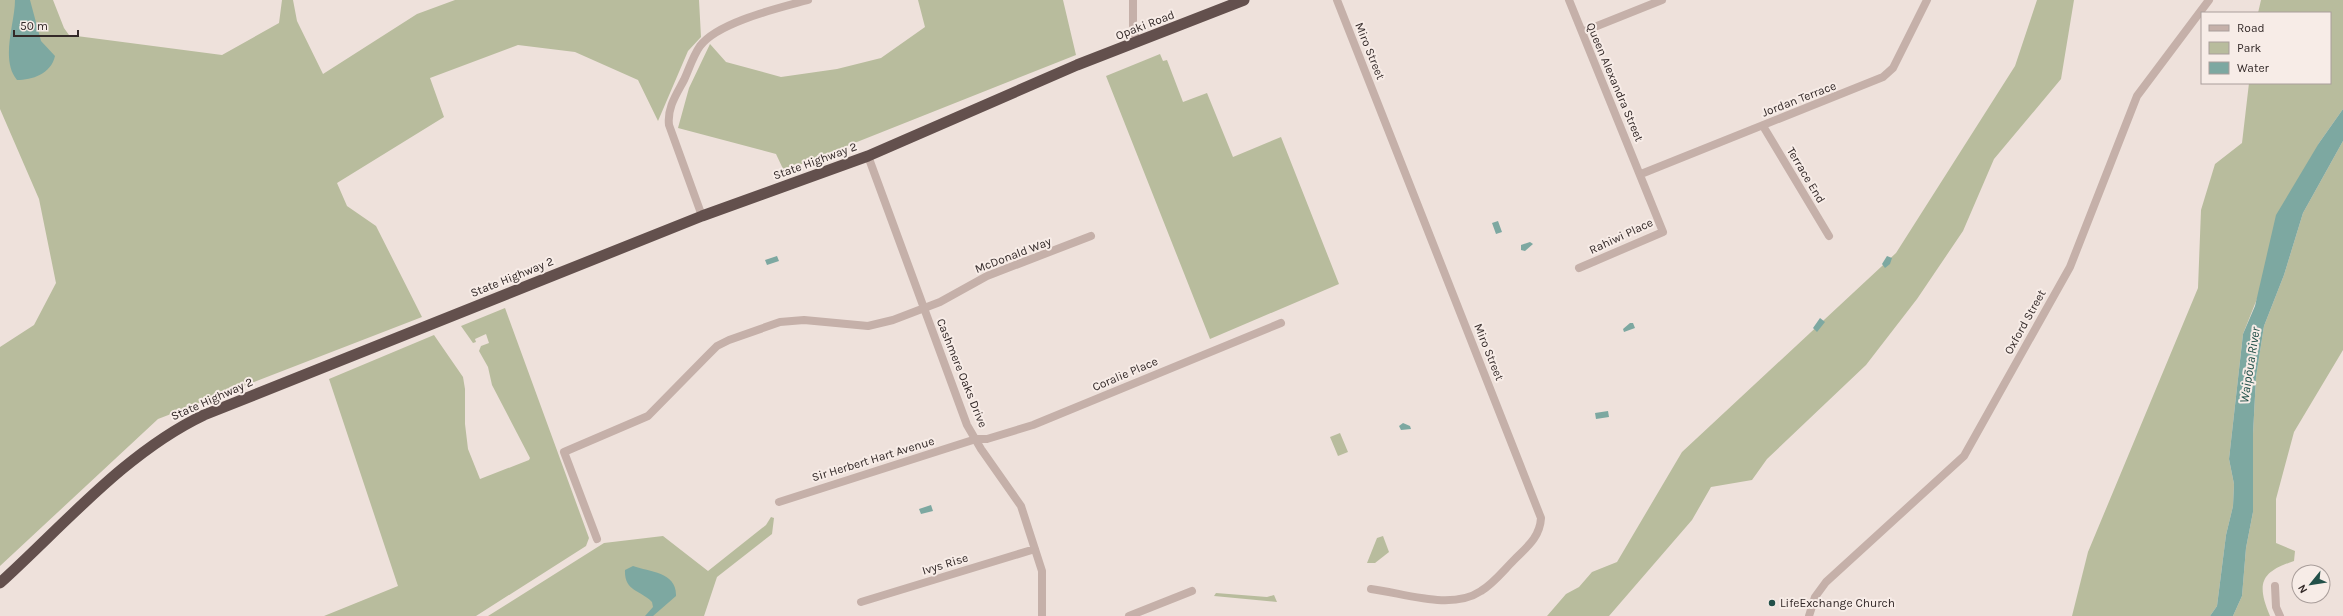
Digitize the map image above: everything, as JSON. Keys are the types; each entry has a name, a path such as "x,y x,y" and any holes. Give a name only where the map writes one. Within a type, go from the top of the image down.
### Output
{"highway":[{"name":"Opaki Road","path":"1077,65 1137,43 1244,0"},
{"name":"State Highway 2","path":"0,583 126,465 149,447 182,425 226,405 702,216 868,156 1077,65"}],"street":[{"path":"702,216 669,125 668,117 673,101 699,48 707,39 750,17 808,0"},
{"path":"1133,0 1133,28 1137,43"},
{"name":"Miro Street","path":"1336,0 1540,518 1540,528 1534,539 1490,584 1479,592 1466,597 1434,601 1402,593 1371,589"},
{"name":"Queen Alexandra Street","path":"1569,0 1641,174"},
{"path":"1582,32 1662,0"},
{"name":"Jordan Terrace","path":"1641,174 1883,77 1893,68 1927,0"},
{"name":"Oxford Street","path":"1809,616 1815,597 1826,582 1964,456 2070,267 2136,96 2208,0"},
{"name":"Terrace End","path":"1763,126 1829,236"},
{"name":"Cashmere Oaks Drive","path":"868,156 967,425 1017,497 1035,549 1043,579 1042,616"},
{"name":"Rahiwi Place","path":"1579,268 1663,232 1641,174"},
{"name":"McDonald Way","path":"597,539 564,452 648,416 717,346 755,330 780,322 792,320 868,326 894,320 924,310 987,276 1091,236"},
{"name":"Coralie Place","path":"976,439 987,439 1033,425 1281,323"},
{"name":"Sir Herbert Hart Avenue","path":"778,502 976,439"},
{"name":"Ivys Rise","path":"861,602 1035,549"},
{"path":"2275,586 2276,607 2280,616"},
{"path":"1129,616 1192,591"}],"green space":[{"path":"0,0 53,0 64,28 69,35 222,55 279,23 282,0 293,0 297,21 323,74 417,14 455,0 699,0 701,37 688,51 658,121 638,80 575,52 518,45 430,78 444,117 337,183 347,206 376,226 422,317 158,419 0,566 0,347 34,325 56,283 39,199 0,109"},
{"path":"918,0 1063,0 1076,55 784,171 776,154 678,128 689,88 710,44 726,62 781,77 837,69 881,58 925,27"},
{"path":"2037,0 2074,0 2061,79 1994,159 1963,231 1917,299 1866,365 1767,459 1752,480 1711,487 1692,520 1609,616 1547,616 1566,594 1579,587 1592,572 1617,562 1682,452 1896,253 2015,66"},
{"path":"2261,0 2343,0 2343,109 2319,143 2243,334 2229,459 2234,484 2233,506 2226,535 2217,606 2210,616 2072,616 2088,552 2198,288 2201,210 2215,164 2242,143 2249,84 2331,84 2331,12 2258,12"},
{"path":"1160,54 1163,61 1167,60 1183,102 1207,93 1233,157 1281,137 1339,284 1210,339 1106,76"},
{"path":"2343,141 2343,350 2294,432 2276,499 2276,543 2295,551 2294,561 2274,570 2264,580 2263,595 2270,616 2233,616 2242,596 2246,548 2253,512 2253,434 2256,377 2264,326 2284,275 2303,213"},
{"path":"505,308 589,538 586,546 476,616 324,616 398,586 329,379 434,335 463,377 465,389 465,424 468,449 480,479 529,460 530,458 492,385 488,367 479,351 481,346 489,343 486,334 475,339 476,342 473,343 461,326"},
{"path":"1340,433 1348,452 1338,456 1330,437"},
{"path":"771,517 774,518 772,534 717,577 704,616 488,616 604,543 663,536 708,571 766,525"},
{"path":"1383,536 1389,552 1375,563 1367,563 1377,538"},
{"path":"1216,593 1267,597 1274,595 1277,602 1214,596"}],"water":[{"path":"15,0 30,0 41,41 55,56 53,62 45,72 35,77 23,80 17,80 12,72 9,52"},
{"name":"Waipōua River","path":"2343,109 2343,141 2303,213 2284,275 2264,326 2256,377 2253,434 2253,512 2246,548 2242,596 2233,616 2210,616 2217,606 2226,535 2233,506 2234,484 2229,459 2243,334 2255,306 2276,215 2319,143"},
{"path":"1498,221 1502,232 1496,234 1492,223"},
{"path":"1530,242 1533,244 1525,251 1521,250 1521,245"},
{"path":"777,256 779,261 767,265 765,260"},
{"path":"1887,256 1892,258 1890,264 1885,268 1882,264"},
{"path":"1820,318 1825,322 1817,332 1813,328"},
{"path":"1630,323 1633,323 1635,328 1624,332 1623,329"},
{"path":"1608,411 1609,417 1596,419 1595,413"},
{"path":"1403,423 1410,426 1411,429 1401,430 1399,426"},
{"path":"931,505 933,511 921,514 919,509"},
{"path":"633,566 661,574 672,582 675,588 676,596 653,616 645,616 653,607 652,602 630,586 625,577 625,570"}],"place":[{"name":"LifeExchange Church","path":"1772,603"}]}
